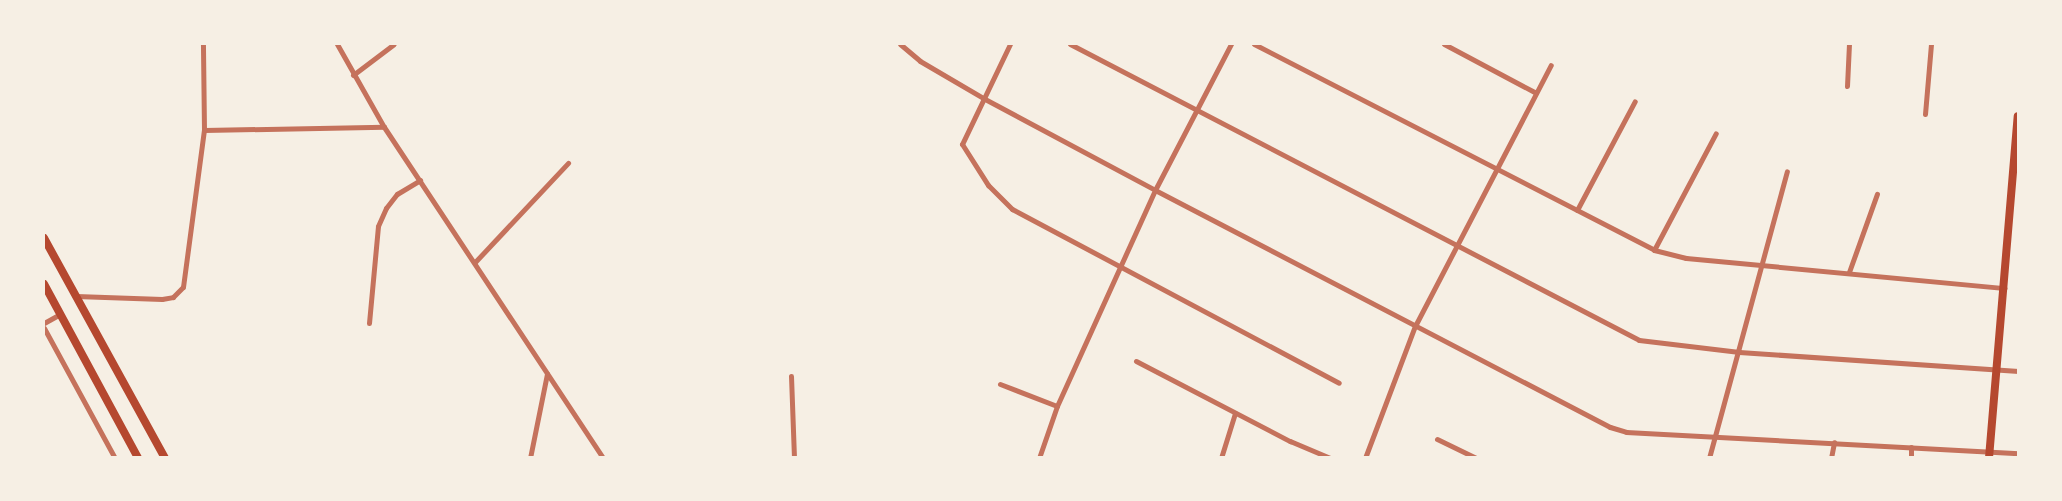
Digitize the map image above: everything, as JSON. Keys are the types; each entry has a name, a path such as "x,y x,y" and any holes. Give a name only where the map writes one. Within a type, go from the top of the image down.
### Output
{"main road":[{"path":"1989,454 2007,254 2015,202 2013,193 2019,116"},
{"path":"44,238 165,458"},
{"path":"44,284 138,458"}],"street":[{"path":"76,297 162,299 173,297 183,287 204,130 203,44"},
{"path":"337,44 384,127 476,262 603,458"},
{"path":"353,75 394,44"},
{"path":"900,44 920,61 983,98 1610,427 1626,432 1834,442 1989,454 2019,453"},
{"path":"1010,44 962,144 988,185 1012,209 1338,383"},
{"path":"1070,44 1639,340 1739,352 2019,371"},
{"path":"1039,458 1057,406 1155,190 1231,44"},
{"path":"1254,44 1654,250 1686,258 1759,266 1849,272 2005,288"},
{"path":"1445,44 1536,93"},
{"path":"1847,86 1849,44"},
{"path":"1925,114 1931,44"},
{"path":"1365,458 1415,326 1551,65"},
{"path":"1577,210 1635,101"},
{"path":"204,130 384,127"},
{"path":"1654,250 1716,133"},
{"path":"476,262 568,164"},
{"path":"1709,458 1739,352 1759,266 1787,171"},
{"path":"369,323 378,226 386,208 397,194 420,180"},
{"path":"1849,272 1877,194"},
{"path":"44,323 60,314"},
{"path":"44,328 115,458"},
{"path":"1136,361 1290,441 1330,458"},
{"path":"530,458 547,374"},
{"path":"791,376 794,458"},
{"path":"999,384 1057,406"},
{"path":"1221,458 1235,413"},
{"path":"1437,439 1476,458"},
{"path":"1831,458 1834,442"},
{"path":"1911,447 1911,458"}]}
